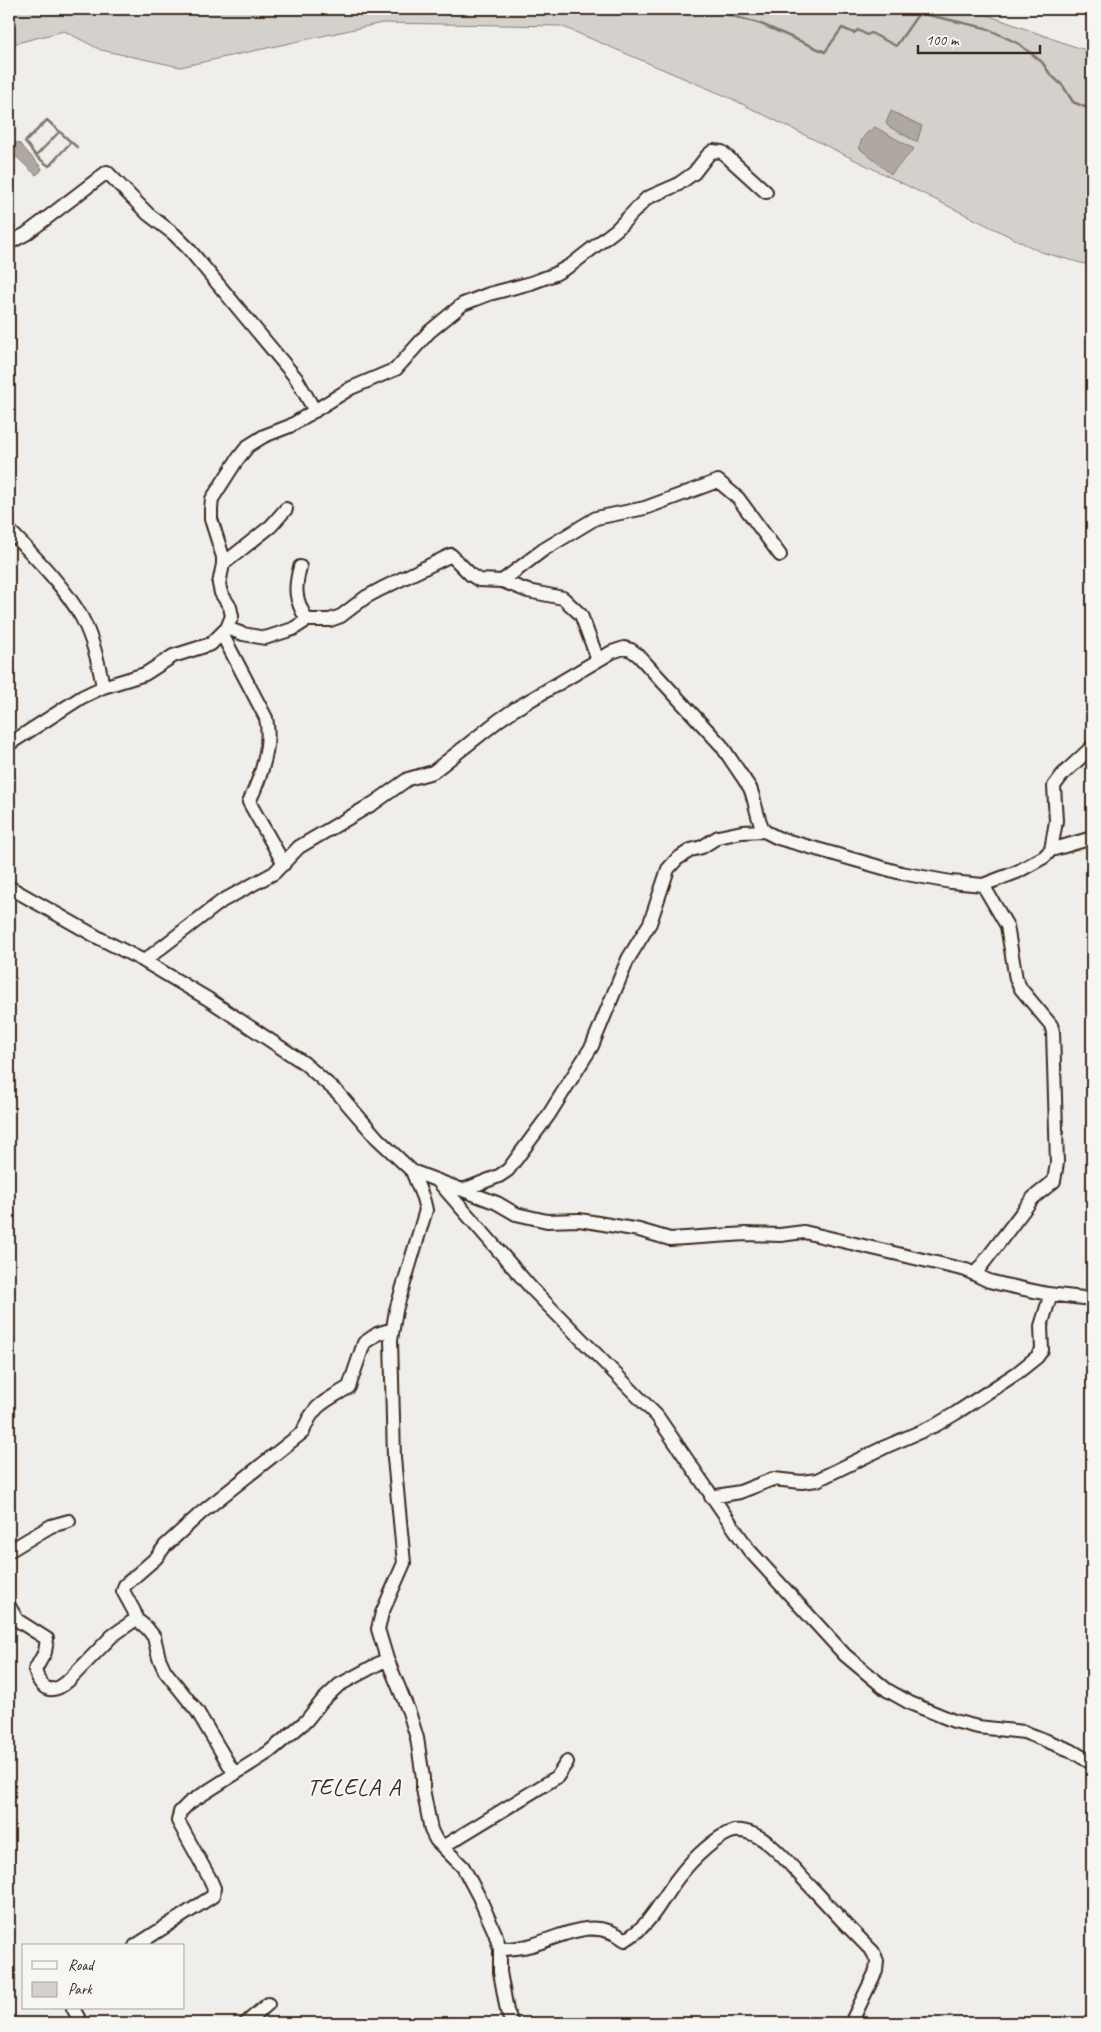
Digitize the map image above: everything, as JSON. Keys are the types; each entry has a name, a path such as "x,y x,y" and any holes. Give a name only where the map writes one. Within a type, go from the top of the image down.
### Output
{"street":[{"path":"9,744 82,697 103,687 144,674 174,656 212,644 225,631 232,616 230,607 219,584 223,564 211,519 212,499 248,446 264,436 290,426 351,388 396,369 429,332 462,304 489,294 530,283 555,274 571,265 617,229 647,198 677,185 694,172 713,150 722,152 766,192"},
{"path":"9,243 26,234 107,172 148,214 174,234 188,248 296,378 315,411"},
{"path":"502,581 543,550 596,518 645,508 718,482 738,498 780,555"},
{"path":"223,564 271,526 286,510"},
{"path":"9,530 60,588 82,618 98,660 103,687"},
{"path":"225,631 264,638 293,629 307,620 330,620 341,616 366,597 451,555 471,575 479,580 502,581 528,591 559,596 581,615 598,660"},
{"path":"300,567 295,584 296,597 307,620"},
{"path":"225,631 266,718 269,732 268,751 248,802 284,864"},
{"path":"144,961 222,901 274,873 299,846 374,803 408,779 433,772 499,720 598,660 624,648 631,650 658,676 721,745 754,796 756,812 764,831"},
{"path":"1051,850 1056,821 1054,786 1063,774 1092,747"},
{"path":"463,1190 499,1176 508,1170 565,1091 592,1046 628,959 650,923 668,869 677,859 718,837 742,832 764,831 778,838 901,873 951,882 983,885 1017,872 1044,857 1051,850 1092,838"},
{"path":"975,1274 1033,1198 1054,1181 1057,1164 1053,1032 1051,1025 1021,989 1016,980 1007,926 983,885"},
{"path":"9,887 144,961 216,1005 304,1063 338,1093 371,1131 412,1171 424,1198 426,1210 396,1310 393,1328 390,1358 394,1458 404,1563 379,1622 380,1638 409,1712 417,1738 430,1825 436,1840 459,1863 483,1906 500,1949 500,1972 507,2011 512,2023"},
{"path":"412,1171 497,1203 516,1214 547,1221 592,1222 639,1230 670,1239 746,1234 780,1235 804,1232 975,1274 989,1281 1005,1285 1048,1294 1092,1299"},
{"path":"438,1181 532,1289 657,1416 749,1550 845,1655 887,1690 910,1704 954,1721 978,1727 1024,1732 1070,1750 1092,1763"},
{"path":"712,1497 740,1492 773,1479 802,1482 817,1480 885,1446 936,1425 956,1413 1038,1357 1042,1350 1041,1326 1049,1300 1048,1294"},
{"path":"234,1773 197,1711 165,1671 159,1658 154,1637 148,1628 136,1619 134,1611 123,1591 125,1585 156,1558 165,1546 201,1513 303,1432 307,1419 320,1403 349,1388 364,1343 377,1334 393,1328"},
{"path":"9,1551 51,1526 68,1521"},
{"path":"9,1606 17,1620 47,1639 44,1652 35,1670 42,1683 52,1690 61,1687 112,1636 136,1619"},
{"path":"138,1944 213,1896 214,1888 210,1879 182,1831 178,1818 180,1812 189,1803 269,1752 306,1721 339,1685 387,1659"},
{"path":"444,1846 557,1777 567,1762"},
{"path":"500,1949 532,1945 570,1930 579,1929 613,1932 625,1940 639,1932 651,1919 680,1874 706,1849 726,1834 736,1831 746,1832 757,1836 777,1850 873,1952 877,1961 876,1971 852,2023"},
{"path":"246,2023 268,2004"},
{"path":"74,2010 81,2023"}],"green space":[{"path":"9,9 971,9 1092,52 1092,266 1041,252 728,97 561,26 382,23 180,67 101,50 64,31 9,45"}],"shaded area":[{"path":"891,111 922,126 917,142 888,126 886,123"},
{"path":"875,127 914,149 891,174 859,148 864,136"},
{"path":"10,142 19,143 42,168 41,171 36,175 11,152 9,150"}],"waterway":[{"path":"708,9 761,24 825,52 842,28 854,33 858,30 867,35 871,33 896,46 919,13 986,28 1019,44 1042,62 1050,74 1063,86 1073,102 1092,110"},
{"path":"71,142 47,120 25,142 36,156 49,166 71,142 77,147"},
{"path":"36,156 59,132"}],"district":[{"name":"TELELA A","path":"354,1787"}]}
